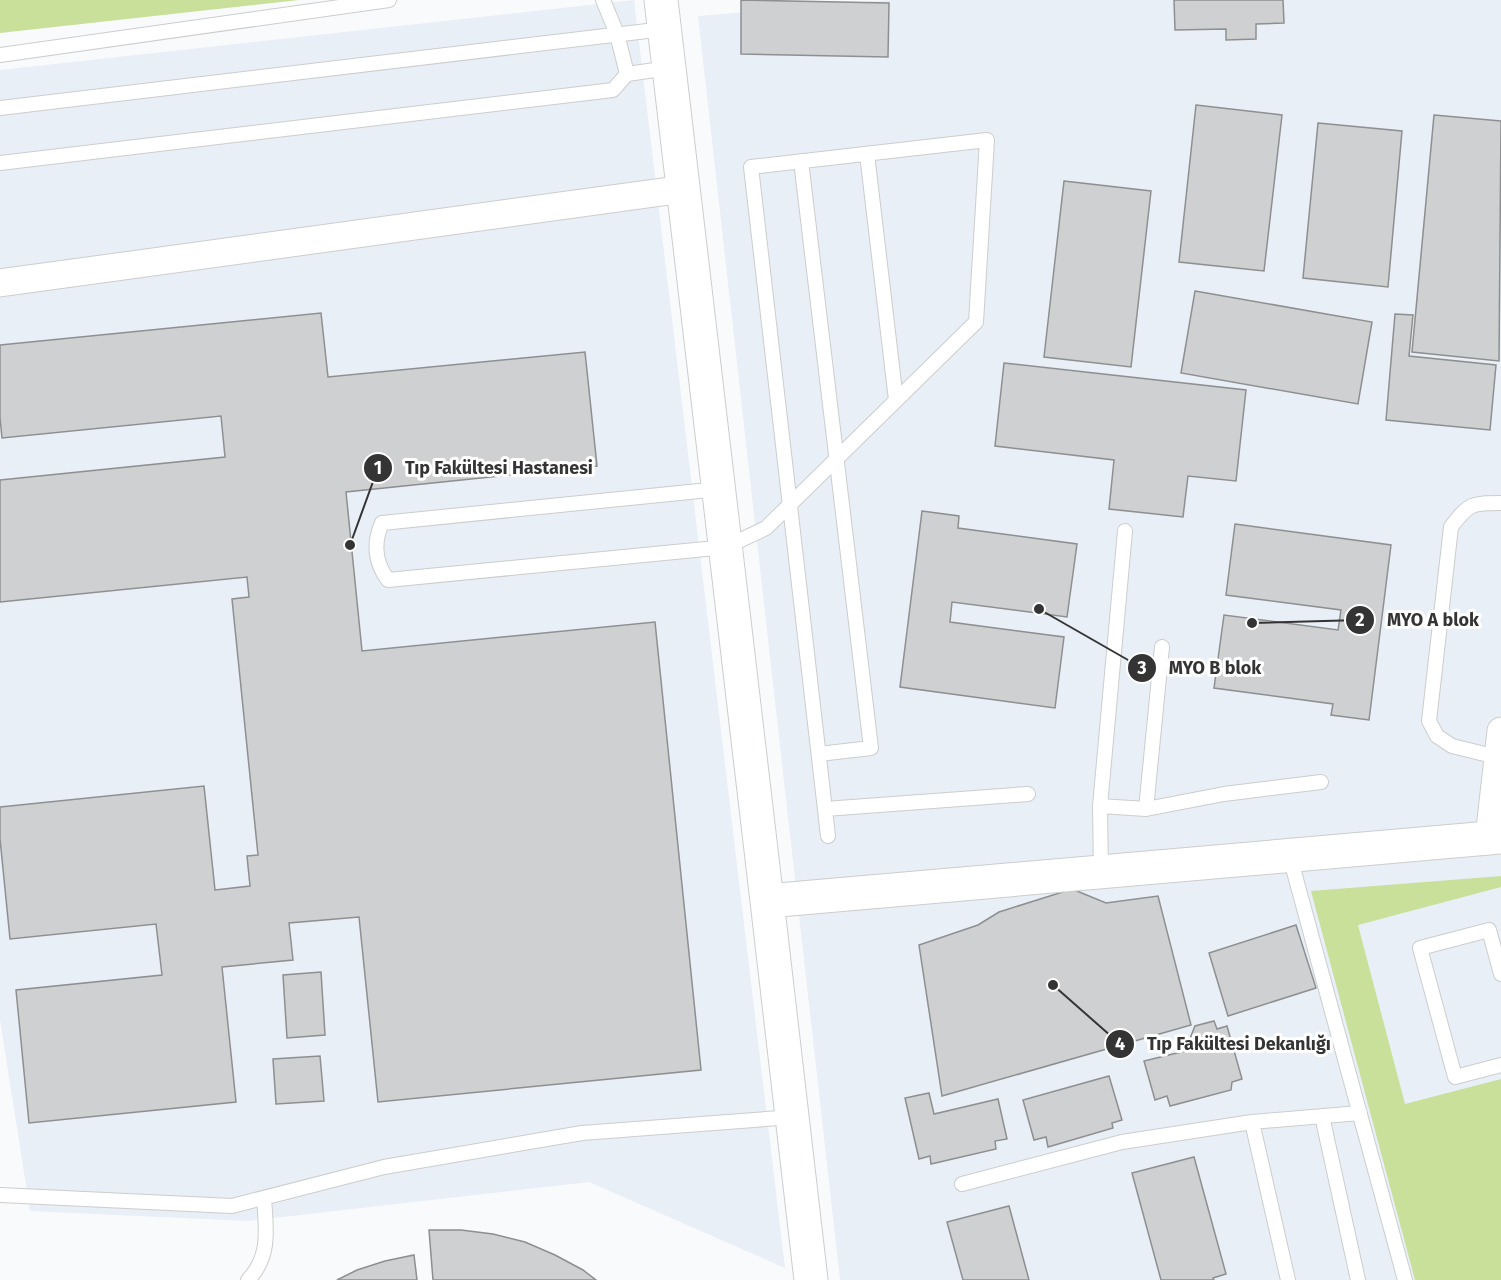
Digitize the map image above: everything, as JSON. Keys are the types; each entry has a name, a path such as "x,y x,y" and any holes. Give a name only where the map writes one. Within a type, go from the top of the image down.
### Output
{"street":[{"path":"663,14 811,1280"},
{"path":"0,283 684,189"},
{"path":"767,901 1495,838 1501,730"}],"lane":[{"path":"0,55 389,0"},
{"path":"603,0 617,34 627,74"},
{"path":"0,108 617,34 663,14"},
{"path":"0,163 613,90 627,74 669,68"},
{"path":"719,489 382,523 377,538 377,553 380,567 388,580 726,547 766,528 790,505 976,322 987,140 751,166 790,505 819,754 828,836"},
{"path":"867,154 896,400"},
{"path":"801,161 871,748 819,754"},
{"path":"1500,758 1452,746 1437,736 1429,721 1451,527 1462,512 1475,503 1501,503"},
{"path":"1101,873 1100,806 1125,531"},
{"path":"1146,809 1162,647"},
{"path":"1100,806 1146,809 1224,794 1321,782"},
{"path":"825,809 1028,794"},
{"path":"1290,857 1405,1280"},
{"path":"1501,974 1489,930 1420,948 1455,1077 1501,1065"},
{"path":"962,1184 1122,1143 1252,1122 1360,1113"},
{"path":"1322,1116 1358,1280"},
{"path":"0,1195 232,1206 384,1167 582,1133 793,1117"},
{"path":"1252,1122 1288,1280"},
{"path":"248,1280 258,1270 266,1241 264,1198"}],"shaded area":[{"path":"634,0 785,1268 589,1182 247,1221 30,1211 0,1020 0,70"},
{"path":"889,0 1501,0 1501,1280 840,1280 698,16"}],"green space":[{"path":"0,0 299,0 0,33"},
{"path":"1501,876 1501,887 1358,925 1405,1104 1501,1079 1501,1280 1415,1280 1311,891"}],"building":[{"path":"741,0 889,3 888,57 741,54"},
{"path":"1174,0 1283,0 1284,23 1256,24 1256,39 1226,40 1226,29 1175,30"},
{"path":"1196,105 1282,115 1264,271 1179,262"},
{"path":"1434,115 1501,121 1499,361 1412,352"},
{"path":"1318,123 1402,131 1388,287 1303,278"},
{"path":"1064,181 1151,191 1131,367 1044,357"},
{"path":"1195,291 1372,322 1358,404 1181,373"},
{"path":"321,313 328,377 585,352 597,466 346,492 362,651 655,622 701,1070 378,1102 359,917 289,923 293,960 222,967 236,1102 29,1123 16,990 162,975 156,924 10,939 0,839 0,807 204,786 215,890 250,886 247,856 258,855 232,599 249,597 247,577 0,602 0,480 225,457 221,416 2,438 0,345"},
{"path":"1395,314 1413,315 1409,356 1496,365 1490,430 1386,420"},
{"path":"1004,363 1246,390 1236,481 1188,476 1183,517 1109,509 1114,460 995,446"},
{"path":"922,511 959,516 958,528 1077,544 1067,617 952,602 950,622 1064,637 1055,708 900,687"},
{"path":"1235,524 1391,545 1369,720 1331,715 1333,704 1214,688 1224,615 1338,630 1341,610 1226,595"},
{"path":"1072,889 1106,903 1158,896 1191,1025 942,1096 919,945 978,925 999,912"},
{"path":"1296,925 1316,988 1228,1016 1209,953"},
{"path":"321,972 325,1035 287,1038 283,975"},
{"path":"1214,1021 1217,1029 1227,1026 1242,1079 1232,1082 1231,1090 1170,1106 1167,1096 1155,1100 1144,1061 1185,1051 1195,1026"},
{"path":"320,1056 324,1101 276,1104 273,1059"},
{"path":"1109,1076 1122,1120 1112,1123 1113,1128 1048,1147 1046,1137 1034,1140 1023,1100"},
{"path":"929,1093 934,1114 998,1099 1007,1139 995,1141 996,1149 931,1164 930,1156 919,1159 905,1098"},
{"path":"1194,1157 1226,1274 1213,1278 1214,1280 1161,1280 1132,1173"},
{"path":"1009,1206 1029,1280 963,1280 947,1222"},
{"path":"429,1230 461,1230 493,1234 525,1242 555,1255 596,1280 433,1280"},
{"path":"414,1255 417,1280 337,1280 357,1270"}],"place":[{"name":"Tıp Fakültesi Hastanesi","path":"350,545"},
{"name":"MYO B blok","path":"1039,609"},
{"name":"MYO A blok","path":"1252,623"},
{"name":"Tıp Fakültesi Dekanlığı","path":"1053,985"}]}
